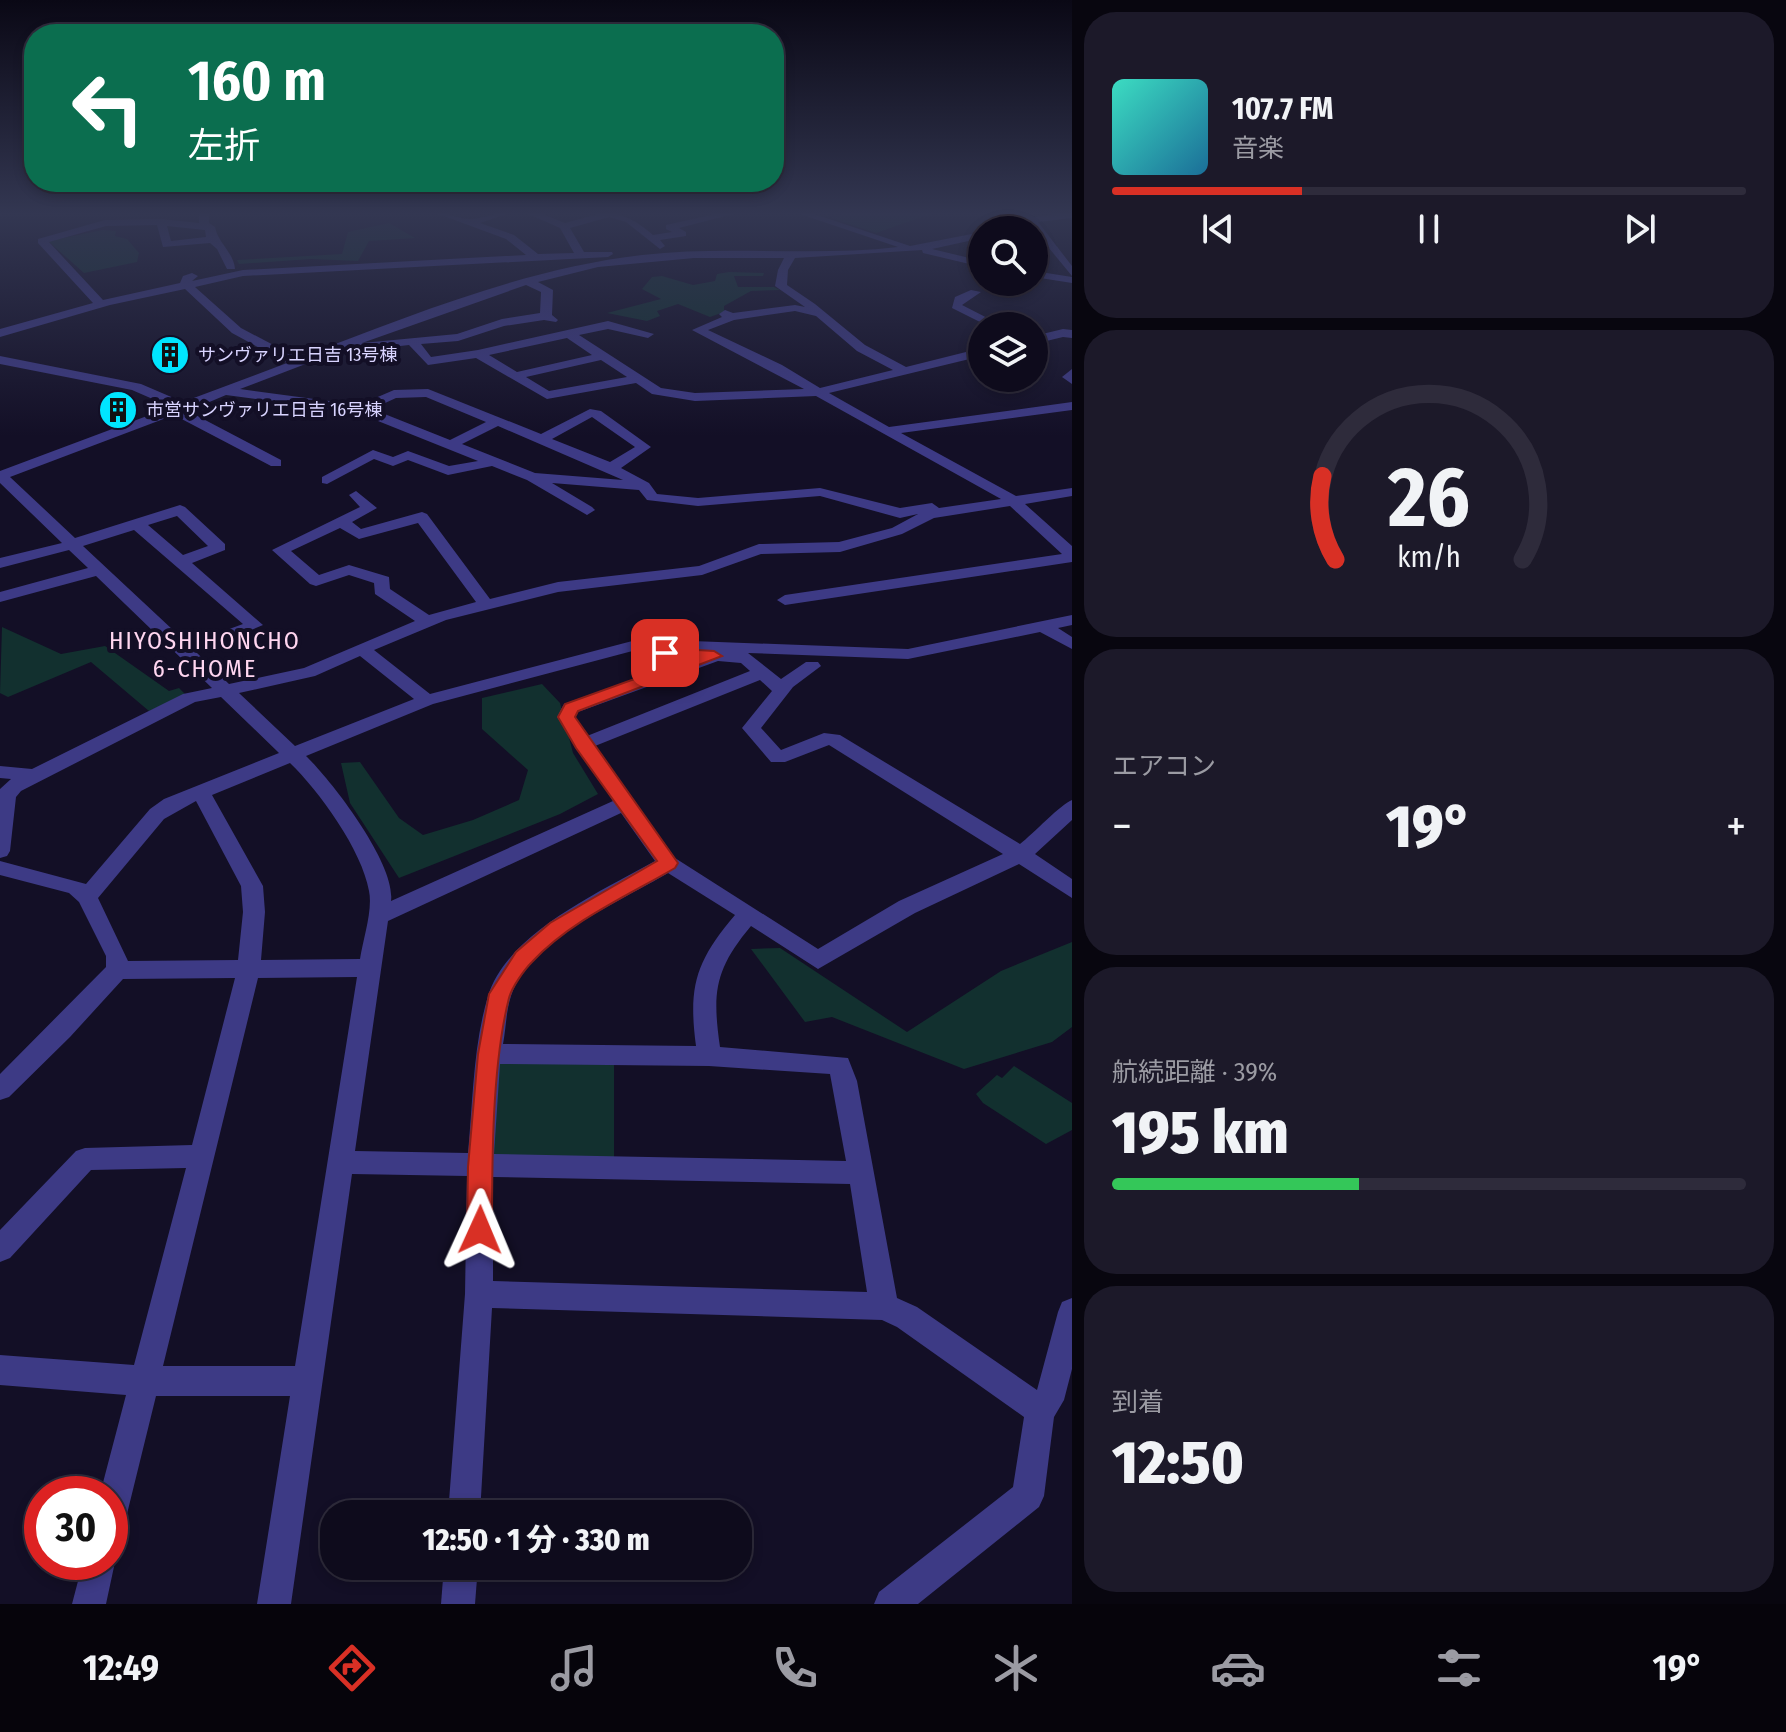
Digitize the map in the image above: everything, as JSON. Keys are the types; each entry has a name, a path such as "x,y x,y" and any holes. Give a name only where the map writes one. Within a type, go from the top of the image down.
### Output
{"street":[{"path":"84,287 100,304"},
{"path":"0,333 170,287"},
{"path":"189,287 211,314 222,322 253,343 298,363"},
{"path":"274,1604 381,893 369,857 314,775 228,689 71,545 1,476 182,410 423,314 511,287"},
{"path":"340,347 458,337 502,323 549,318 547,290 540,287"},
{"path":"782,287 861,348 904,371"},
{"path":"968,295 959,299 956,306 968,312"},
{"path":"820,315 795,308 728,315 698,330 778,368 1012,501 1072,555"},
{"path":"413,343 428,361 478,354 608,325 648,334"},
{"path":"569,334 657,391 695,397 818,392 968,355"},
{"path":"1048,338 1072,334"},
{"path":"478,354 547,395 638,379"},
{"path":"514,376 603,356"},
{"path":"0,360 136,387 276,463"},
{"path":"1072,373 1068,377 1072,380"},
{"path":"227,392 361,409 532,477 587,510"},
{"path":"361,409 394,394 428,393 611,468 644,486 652,497 698,502 820,492 900,513 925,508 976,507"},
{"path":"887,431 1072,406"},
{"path":"544,438 590,413 596,414 644,447 611,468"},
{"path":"327,480 373,454 393,462 498,421"},
{"path":"408,455 448,471 492,462"},
{"path":"532,477 644,486"},
{"path":"0,1090 62,1030 117,970 117,956 87,897 76,887 0,854 6,795 32,775 189,698 309,672 427,621 486,604 558,587 702,570 759,549 840,547 897,531 930,514 1072,492"},
{"path":"356,495 370,508 280,550 316,581 349,570 383,580 381,591 427,621"},
{"path":"0,563 71,545 180,510 224,551 181,561"},
{"path":"341,522 359,534 422,517 486,604"},
{"path":"137,524 255,625 186,651"},
{"path":"785,600 1072,555"},
{"path":"0,597 99,570"},
{"path":"87,897 157,814 171,804 427,700 640,644 908,654 1072,620"},
{"path":"1042,626 1072,644"},
{"path":"363,650 427,700"},
{"path":"616,650 746,658 782,690"},
{"path":"714,656 571,708 566,717 668,863 818,960 907,907 1023,853 1052,830 1072,807"},
{"path":"812,666 787,683 751,728 778,758 824,739 833,739 937,806 1023,853 1072,890"},
{"path":"583,744 761,673"},
{"path":"0,772 32,775"},
{"path":"120,1476 249,969 254,912 252,886 201,792"},
{"path":"378,916 625,803"},
{"path":"465,1500 479,1294 480,1167 489,1054 500,994 523,957 557,928 668,863"},
{"path":"709,1056 701,999 705,972 718,949 748,914"},
{"path":"117,970 371,968"},
{"path":"489,1054 709,1056 839,1065 884,1306"},
{"path":"0,1249 85,1159 201,1156"},
{"path":"342,1162 861,1173"},
{"path":"479,1294 884,1306 907,1317 1040,1410"},
{"path":"891,1604 1028,1496 1040,1410 1049,1400 1072,1312"},
{"path":"0,1370 143,1381 309,1381"},
{"path":"89,1604 95,1580"},
{"path":"458,1604 460,1580"}],"green space":[{"path":"774,287 780,290 751,291 724,306 724,312 710,317 678,304 657,311 660,316 647,321 607,313 661,299 642,289"},
{"path":"2,627 61,654 105,646 169,691 179,688 186,695 149,711 91,662 8,697 0,693"},
{"path":"542,684 560,703 573,753 598,794 560,814 399,878 350,803 341,763 360,762 399,818 423,835 473,820 519,800 528,770 482,729 482,698"},
{"path":"1072,942 1072,1027 1052,1042 964,1069 832,1017 805,1022 751,949 780,948 907,1032 1001,971"},
{"path":"499,1060 614,1063 614,1164 492,1158"},
{"path":"1014,1066 1072,1103 1072,1130 1046,1144 983,1103 976,1094 997,1075 1002,1078"}],"place":[{"name":"サンヴァリエ日吉 13号棟","path":"170,355"},
{"name":"市営サンヴァリエ日吉 16号棟","path":"118,410"}],"district":[{"name":"HIYOSHIHONCHO 6-CHOME","path":"205,655"}],"route":[{"path":"480,1230 480,1167 489,1054 500,994 523,957 557,928 668,863 566,717 571,708 714,656 665,653"}]}
